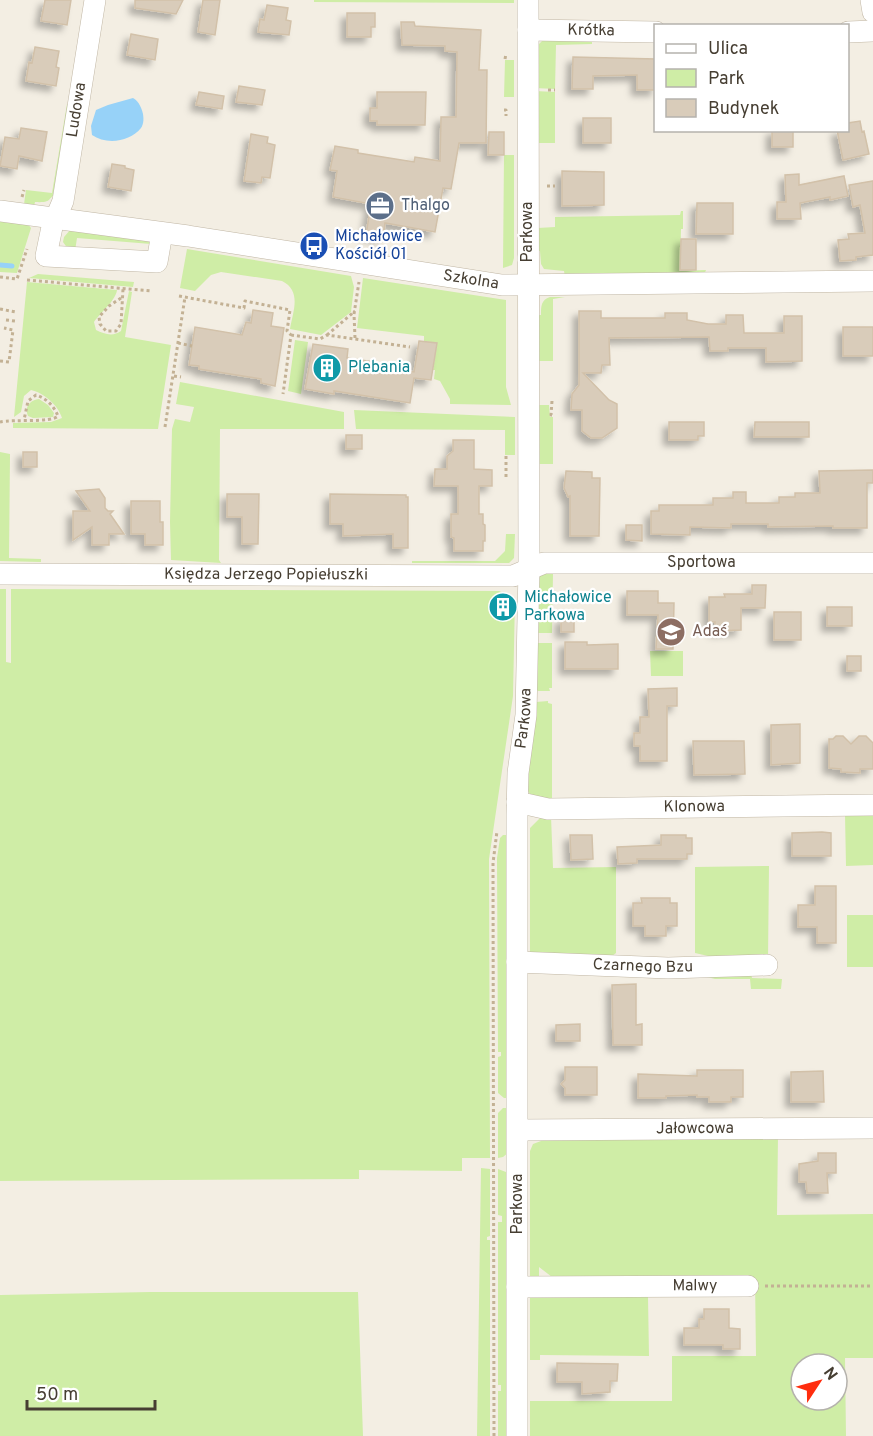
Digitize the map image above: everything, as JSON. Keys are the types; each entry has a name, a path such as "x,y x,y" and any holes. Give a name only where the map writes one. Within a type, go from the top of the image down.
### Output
{"street":[{"name":"Ludowa","path":"95,0 63,201 52,227 46,256 157,262 162,233"},
{"name":"Parkowa","path":"517,1436 517,802 526,715 530,568 528,0"},
{"path":"871,0 873,12"},
{"name":"Krótka","path":"528,30 654,32"},
{"path":"849,32 873,31"},
{"name":"Szkolna","path":"0,211 162,233 502,285 873,281"},
{"name":"Sportowa","path":"530,568 544,563 873,563"},
{"name":"Księdza Jerzego Popiełuszki","path":"0,574 507,576 518,575 530,568"},
{"name":"Klonowa","path":"517,802 548,809 873,805"},
{"name":"Czarnego Bzu","path":"517,962 668,968 767,965"},
{"name":"Jałowcowa","path":"518,1130 873,1128"},
{"name":"Malwy","path":"518,1287 748,1286"}],"path":[{"path":"504,110 506,110 506,116"},
{"path":"0,277 17,279"},
{"path":"355,338 359,278"},
{"path":"27,280 152,291"},
{"path":"121,298 99,317 100,324 106,331 116,331 121,324 123,289"},
{"path":"178,296 244,308 245,302 290,310 287,331 291,335 320,339 355,311"},
{"path":"165,427 185,297"},
{"path":"0,309 16,312"},
{"path":"6,320 15,321"},
{"path":"0,361 9,362 13,330 4,328"},
{"path":"283,394 291,335"},
{"path":"327,335 410,347"},
{"path":"172,339 192,346"},
{"path":"174,376 181,377"},
{"path":"0,422 51,420 58,416 46,399 36,395 28,401 24,420"},
{"path":"552,401 551,415 553,416"},
{"path":"506,456 506,478"},
{"path":"748,1286 873,1286"}],"green space":[{"path":"314,0 514,0 514,3 314,2"},
{"path":"592,38 592,44 556,45 555,89 535,88 536,47 543,40"},
{"path":"505,60 514,60 514,97 504,97"},
{"path":"535,91 555,92 555,143 539,143"},
{"path":"67,104 72,105 58,193 47,201 35,202 34,206 24,204 26,190 52,193"},
{"path":"504,155 514,155 514,258 512,265 503,268"},
{"path":"683,211 683,229 681,229 680,271 706,270 704,275 565,277 564,271 544,269 541,264 540,251 535,251 538,228 555,227 555,217 680,215"},
{"path":"0,219 28,224 31,228 17,273 0,272"},
{"path":"71,229 149,239 151,244 77,238 75,251 68,249 63,242"},
{"path":"187,249 351,276 354,287 351,312 321,335 290,329 294,296 288,285 282,281 221,272 211,275 195,291 180,288"},
{"path":"38,274 134,282 133,287 29,278"},
{"path":"363,278 506,300 506,387 511,405 450,404 450,399 440,381 434,379 437,343 424,341 424,336 357,328"},
{"path":"27,282 117,290 111,302 94,322 96,330 108,334 121,331 129,291 132,292 125,337 171,345 158,429 13,428 13,423 51,422 62,418 50,400 31,390 24,396 21,412 14,417"},
{"path":"550,297 565,297 553,299 553,361 539,361 538,315 541,315 543,302"},
{"path":"295,340 308,342 301,394 288,391"},
{"path":"180,382 344,412 344,429 220,429 219,560 221,563 171,560 172,429 175,419 190,422 194,407 176,404"},
{"path":"39,399 48,405 54,413 53,417 28,416 29,404"},
{"path":"539,405 549,405 550,417 553,417 553,464 539,464"},
{"path":"354,410 515,417 515,455 505,455 505,430 356,429"},
{"path":"0,452 10,454 9,558 41,559 41,562 0,561"},
{"path":"506,534 515,534 514,558 509,563 412,563 412,561 495,561 505,551"},
{"path":"543,572 640,573 553,574 552,633 538,633 535,629 538,577"},
{"path":"0,589 6,589 6,662 11,663 11,589 499,591 515,598 513,696 489,859 490,1158 462,1158 462,1171 359,1170 359,1179 0,1181"},
{"path":"538,643 552,643 552,688 549,688 550,691 538,691 534,687 535,646"},
{"path":"650,651 683,651 683,676 651,676"},
{"path":"548,701 552,704 552,801 548,804 532,796 527,784 536,702"},
{"path":"873,812 873,865 846,866 845,815"},
{"path":"542,816 551,816 553,868 616,867 616,953 612,956 530,953 530,828"},
{"path":"503,835 510,835 511,1098 504,1098 498,1093 498,1057 501,1056 501,1052 498,1052 497,858 500,838"},
{"path":"769,866 768,959 717,958 695,953 695,867"},
{"path":"847,915 873,915 873,967 847,967"},
{"path":"750,970 752,978 782,979 781,989 751,989 750,979 715,979 691,973"},
{"path":"503,1108 511,1108 509,1152 498,1158 498,1113"},
{"path":"540,1136 778,1137 777,1215 873,1214 873,1358 849,1358 849,1352 789,1352 789,1412 846,1412 846,1436 530,1436 530,1401 672,1401 672,1356 756,1356 755,1278 552,1277 539,1267 539,1280 530,1276 530,1151 533,1144 541,1141"},
{"path":"481,1168 490,1169 490,1236 487,1240 490,1240 490,1436 477,1436"},
{"path":"498,1169 506,1172 510,1177 510,1436 498,1436 498,1391 501,1391 501,1385 498,1385 498,1222 502,1222 502,1216 498,1215"},
{"path":"358,1292 363,1436 0,1436 0,1295"},
{"path":"530,1297 648,1297 649,1356 540,1355 540,1360 530,1360"}],"water":[{"path":"133,98 138,103 143,116 143,124 136,133 124,139 111,141 92,135 91,126 96,110"}],"building":[{"path":"45,0 71,0 67,25 41,21"},
{"path":"135,0 183,0 176,14 135,8"},
{"path":"203,0 220,0 215,35 198,32"},
{"path":"267,5 288,8 286,20 291,21 289,35 258,32 260,19 264,20"},
{"path":"347,13 375,13 375,27 371,27 371,37 347,37"},
{"path":"401,22 414,22 415,26 481,30 479,70 487,70 486,143 459,143 451,189 443,188 435,232 385,223 383,238 366,235 371,204 333,197 337,171 330,170 335,146 358,150 358,153 414,162 415,157 440,161 441,117 456,117 457,52 445,51 445,46 402,45"},
{"path":"131,34 158,39 155,60 127,55"},
{"path":"35,47 59,51 56,86 26,81 29,62 32,63"},
{"path":"573,57 654,59 654,90 637,90 637,75 593,76 593,89 572,89"},
{"path":"239,86 265,90 262,105 236,102"},
{"path":"199,92 224,96 222,109 196,105"},
{"path":"377,92 426,92 425,125 377,125 377,121 370,121 370,108 377,108"},
{"path":"583,118 611,118 611,143 583,143"},
{"path":"860,121 869,154 843,160 837,132 849,132 849,123"},
{"path":"21,128 47,132 42,161 19,156 17,169 0,166 5,137 19,139"},
{"path":"489,132 504,132 504,155 488,155"},
{"path":"772,132 793,132 793,147 772,147"},
{"path":"251,134 268,137 267,143 275,145 270,178 262,177 261,183 244,181"},
{"path":"112,164 134,170 131,191 108,187"},
{"path":"562,171 604,172 604,205 562,206"},
{"path":"799,174 799,185 844,176 848,196 800,203 801,219 777,219 777,202 786,202 785,175"},
{"path":"873,181 873,255 856,257 856,260 840,261 838,240 849,239 848,234 865,233 860,205 853,207 849,185"},
{"path":"697,203 733,203 733,234 696,234"},
{"path":"681,239 696,239 696,270 680,270"},
{"path":"253,310 273,313 271,326 284,328 275,386 261,383 261,379 199,369 199,366 189,365 195,327 242,335 246,322 251,323"},
{"path":"579,311 601,311 601,318 665,318 665,313 687,313 687,320 708,324 726,324 726,315 743,315 744,333 784,333 784,316 802,316 802,361 766,362 766,348 728,348 728,351 710,351 709,337 609,338 610,365 602,365 601,373 583,373 609,400 617,404 617,428 602,438 591,438 582,431 582,410 571,410 572,394 579,385"},
{"path":"843,327 873,327 873,356 843,356"},
{"path":"419,341 437,343 431,380 414,378 410,403 334,391 334,394 305,389 313,344 348,349 347,358 414,372"},
{"path":"669,422 704,422 704,436 698,436 698,440 669,440"},
{"path":"755,422 809,422 809,437 754,437"},
{"path":"346,435 362,435 362,449 346,449"},
{"path":"453,440 474,440 474,469 492,470 492,486 479,486 479,514 483,514 485,525 483,551 454,551 454,538 451,537 451,514 458,514 458,486 434,486 435,469 447,469 447,456 453,451"},
{"path":"23,452 37,452 37,467 23,467"},
{"path":"873,470 873,483 867,483 867,528 768,527 768,524 731,524 731,528 690,527 690,535 651,534 651,511 659,511 659,505 713,505 713,498 733,498 733,492 746,492 746,503 779,503 779,497 795,497 795,493 820,493 819,471"},
{"path":"566,471 592,472 592,478 600,478 599,536 570,536 570,496 568,497 564,488"},
{"path":"99,489 105,498 105,508 113,511 110,514 124,534 109,534 109,545 92,545 92,527 73,540 73,511 90,511 76,491"},
{"path":"227,494 259,494 258,544 242,544 242,517 227,517"},
{"path":"330,494 406,495 408,497 408,548 393,548 393,534 343,536 343,524 330,524"},
{"path":"131,501 160,501 163,545 145,545 145,534 131,534"},
{"path":"626,525 642,525 642,541 626,540"},
{"path":"752,585 766,585 765,608 741,608 741,630 715,631 715,622 709,622 709,597 725,597 724,594 752,594"},
{"path":"627,591 658,591 658,603 674,603 673,649 656,649 658,615 627,615"},
{"path":"827,607 852,607 852,626 827,626"},
{"path":"774,612 801,612 801,640 774,640"},
{"path":"561,618 574,618 574,632 561,632"},
{"path":"565,642 587,642 587,645 618,644 618,669 565,669"},
{"path":"847,656 861,656 861,671 847,671"},
{"path":"677,688 677,706 667,706 667,761 640,761 640,746 634,746 634,733 640,733 640,717 649,717 648,689"},
{"path":"800,724 800,763 771,765 771,725"},
{"path":"843,736 851,744 859,736 866,736 873,743 873,769 860,769 860,773 841,772 841,769 829,768 829,739"},
{"path":"693,741 744,741 745,774 694,775"},
{"path":"792,833 831,833 831,856 792,856"},
{"path":"570,835 592,835 593,859 571,860"},
{"path":"661,835 686,835 686,838 692,838 692,854 687,854 687,859 637,859 637,863 618,864 617,847 661,845"},
{"path":"815,886 836,886 836,943 817,943 817,927 798,927 798,905 815,905"},
{"path":"641,898 670,898 670,903 677,903 677,926 666,926 666,936 645,936 645,926 633,926 633,903 642,903"},
{"path":"636,984 636,1025 642,1024 642,1045 613,1045 612,985"},
{"path":"580,1024 580,1041 556,1041 556,1025"},
{"path":"565,1067 597,1067 597,1095 565,1095 565,1088 561,1084 565,1080"},
{"path":"697,1070 743,1070 743,1097 731,1097 731,1102 709,1102 709,1097 697,1097 697,1095 638,1098 638,1074 697,1076"},
{"path":"823,1071 824,1102 791,1102 791,1072"},
{"path":"818,1153 836,1153 836,1173 827,1173 828,1193 807,1193 806,1182 799,1182 799,1164 818,1161"},
{"path":"704,1309 729,1309 729,1328 740,1329 740,1349 723,1349 723,1345 684,1345 684,1328 699,1328 699,1319 704,1319"},
{"path":"557,1363 618,1364 617,1381 610,1381 610,1392 582,1394 582,1382 557,1382"}],"waterway":[{"path":"0,265 12,266"}],"place":[{"name":"Thalgo","path":"380,206"},
{"name":"Michałowice Kościół 01","path":"314,246"},
{"name":"Plebania","path":"327,368"},
{"name":"Michałowice Parkowa","path":"503,607"},
{"name":"Adaś","path":"671,632"}]}
